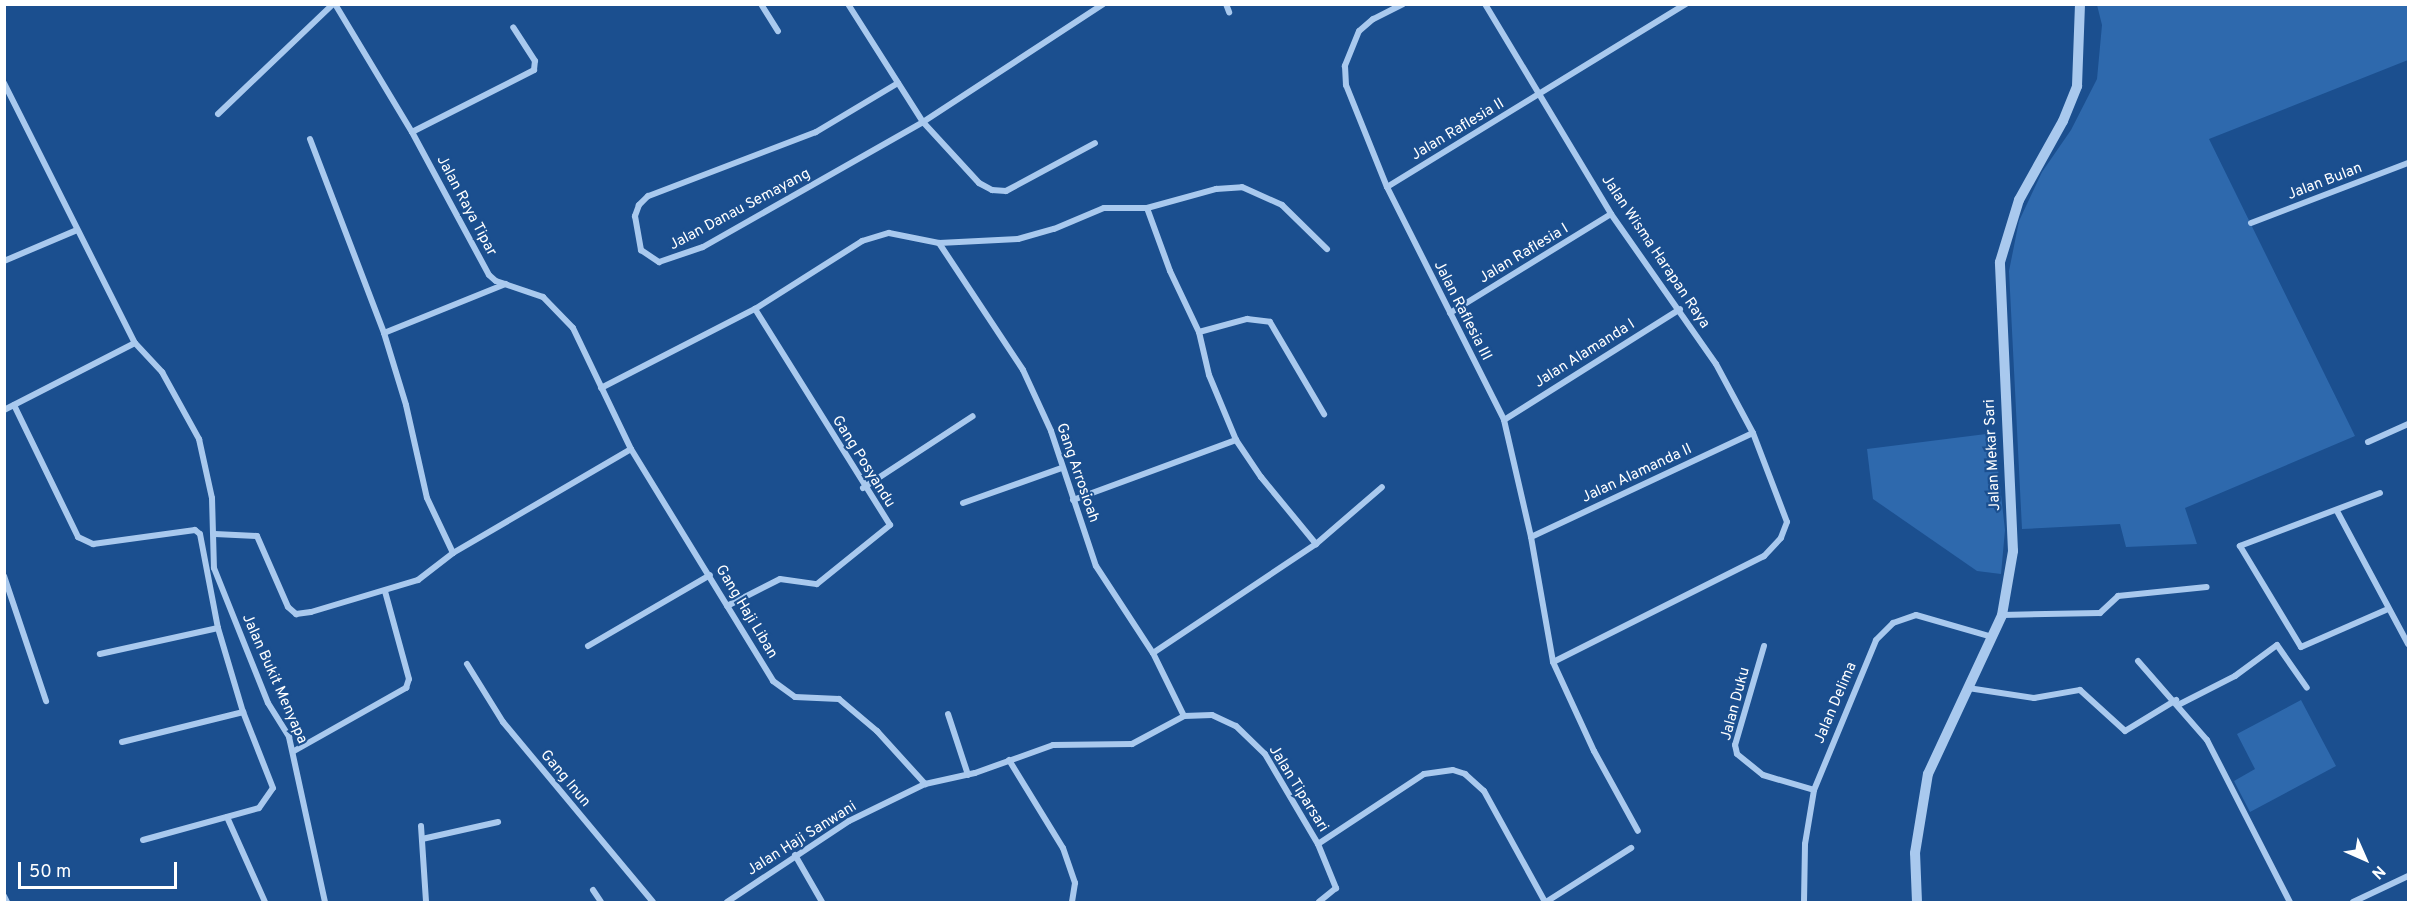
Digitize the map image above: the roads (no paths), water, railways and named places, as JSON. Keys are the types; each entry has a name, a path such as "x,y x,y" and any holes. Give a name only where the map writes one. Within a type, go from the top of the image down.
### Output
{"street":[{"path":"218,114 334,4"},
{"name":"Jalan Raya Tipar","path":"334,4 412,132 486,269 505,284 543,297 562,313 601,388"},
{"path":"761,4 778,31"},
{"path":"848,4 923,122 979,183 992,190 1006,191 1095,144"},
{"name":"Jalan Danau Semayang","path":"898,83 835,124 648,196 639,205 636,216 641,250 659,262 684,256 923,122 1103,4"},
{"path":"1226,4 1229,12"},
{"name":"Jalan Raflesia III","path":"1402,4 1373,19 1359,31 1345,66 1346,85 1387,187 1504,420 1531,537 1553,662 1594,751 1638,831"},
{"name":"Jalan Wisma Harapan Raya","path":"1485,4 1611,214 1680,309 1716,364 1753,433 1787,522 1781,538 1764,556 1553,662"},
{"name":"Jalan Raflesia II","path":"1387,187 1541,95 1686,4"},
{"name":"Jalan Mekar Sari","path":"1917,903 1915,853 1926,784 1941,740 2002,615 2013,551 2000,262 2019,200 2063,121 2077,86 2080,4"},
{"path":"412,132 534,70 535,61 513,27"},
{"name":"Jalan Bukit Menyapa","path":"4,83 135,343 162,372 199,439 215,534 214,568 268,703 281,720 294,752 325,903"},
{"path":"310,139 384,333 406,405 427,498 453,553"},
{"name":"Jalan Bulan","path":"2250,223 2409,163"},
{"path":"601,388 755,309 876,235 902,232 939,243 1018,239 1054,230 1104,208 1147,208 1216,189 1242,187 1282,205 1328,249"},
{"path":"1147,208 1170,271 1199,332 1209,375 1236,440 1261,477 1316,544"},
{"name":"Jalan Raflesia I","path":"1450,313 1611,214"},
{"path":"4,261 77,230"},
{"name":"Gang Arrosioah","path":"939,243 1023,370 1051,431 1096,566 1154,653 1184,716"},
{"path":"384,333 505,284"},
{"name":"Gang Posyandu","path":"727,606 780,579 817,584 890,525 863,488 755,309"},
{"name":"Jalan Alamanda I","path":"1504,420 1680,309"},
{"path":"1199,332 1247,319 1270,322 1324,414"},
{"path":"4,410 135,343"},
{"name":"Gang Haji Liban","path":"601,388 631,449 727,606 783,691 795,696 823,695 839,699 877,731 925,784"},
{"name":"Jalan Bukit Menyapa","path":"14,405 78,537 93,544 195,530 200,534 218,628 100,654"},
{"path":"863,488 973,416"},
{"path":"2368,442 2409,424"},
{"name":"Jalan Alamanda II","path":"1531,537 1753,433"},
{"path":"1073,500 1236,440"},
{"path":"215,534 257,536 288,607 296,614 418,580 453,553 631,449"},
{"path":"963,503 1062,468"},
{"path":"1154,653 1316,544 1382,487"},
{"path":"2380,493 2240,546 2301,647 2388,609"},
{"path":"2337,511 2388,609 2409,644"},
{"path":"588,646 710,575"},
{"path":"4,576 46,701"},
{"path":"2002,615 2100,613 2118,596 2207,587"},
{"path":"294,752 406,688 409,679 385,591"},
{"name":"Jalan Delima","path":"1804,903 1805,844 1814,790 1876,640 1893,623 1916,615 1992,637"},
{"path":"143,840 259,808 273,788 243,712 218,628"},
{"path":"1967,688 2034,698 2080,690 2125,731 2178,702 2235,676 2277,645 2307,688"},
{"name":"Jalan Duku","path":"1764,646 1735,745 1737,754 1763,775 1814,790"},
{"path":"2138,661 2178,702 2206,740 2290,903"},
{"name":"Gang Inun","path":"467,664 502,722 653,903"},
{"path":"122,742 243,712"},
{"path":"948,714 968,776"},
{"name":"Jalan Tiparsari","path":"925,784 968,776 1053,745 1132,744 1184,716 1220,716 1265,754 1318,844 1424,774 1454,770 1465,774 1484,791 1545,903"},
{"path":"1009,760 1063,848 1075,883 1072,903"},
{"name":"Jalan Haji Sanwani","path":"727,903 795,855 849,821 925,784"},
{"path":"227,817 265,903"},
{"path":"422,839 498,822"},
{"path":"421,826 426,903"},
{"path":"1318,844 1336,888 1319,903"},
{"path":"1545,903 1631,848"},
{"path":"795,855 822,903"},
{"path":"2353,903 2409,876"},
{"path":"593,890 601,903"},
{"path":"4,896 7,903"}]}
